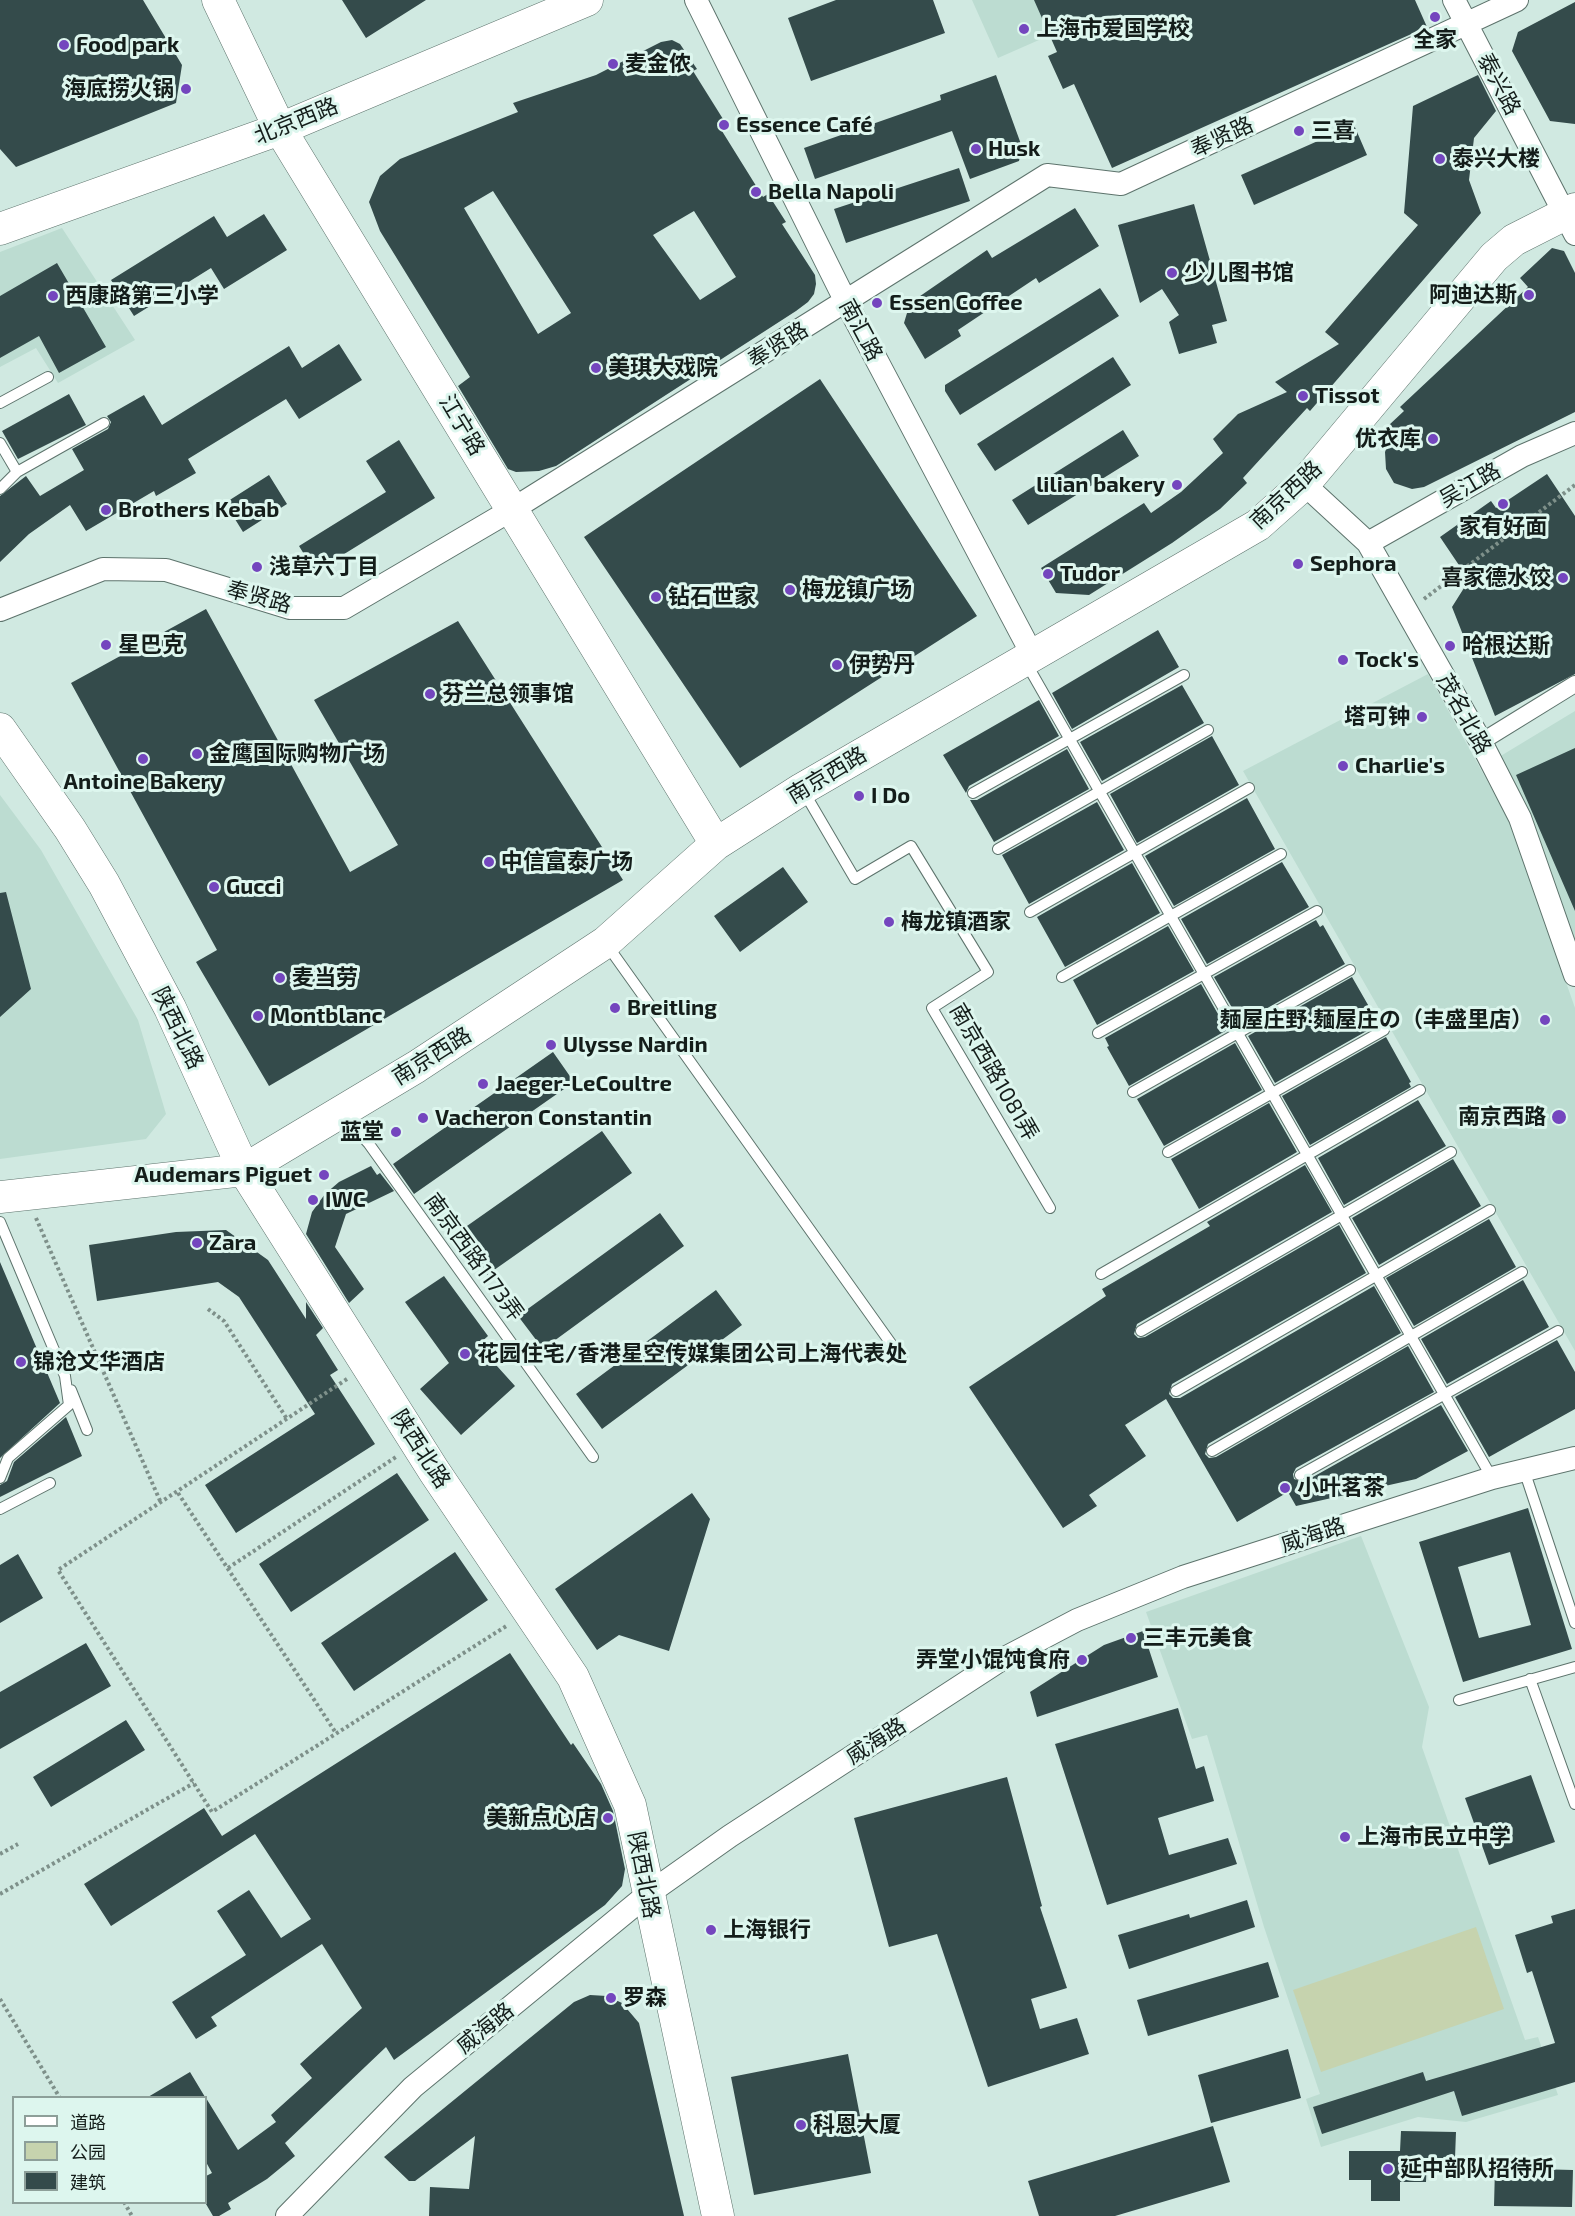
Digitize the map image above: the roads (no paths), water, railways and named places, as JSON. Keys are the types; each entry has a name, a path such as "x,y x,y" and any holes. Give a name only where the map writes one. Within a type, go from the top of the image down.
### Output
{"main road":[{"name":"江宁路","path":"218,0 280,129 716,844"},
{"name":"北京西路","path":"0,229 280,129 587,0"},
{"name":"南京西路","path":"13,1196 244,1170 416,1067 606,942 716,844 802,789 1258,525 1304,483 1494,257 1514,240 1572,218"},
{"name":"陕西北路","path":"0,729 70,829 104,884 170,1008 244,1170 417,1443 573,1677 630,1805 718,2216"}],"street":[{"name":"南汇路","path":"696,0 846,302 1029,659"},
{"name":"泰兴路","path":"1454,0 1572,218"},
{"name":"奉贤路","path":"0,610 104,569 166,570 290,608 344,608 513,509 1047,175 1121,184 1517,0"},
{"name":"吴江路","path":"1368,543 1522,456 1575,433"},
{"name":"茂名北路","path":"1304,483 1368,543 1481,742 1520,818 1575,975"},
{"path":"1481,742 1575,684"},
{"name":"威海路","path":"287,2216 413,2086 648,1894 730,1836 999,1661 1077,1620 1183,1576 1492,1478 1575,1458"}],"lane":[{"path":"0,403 48,377"},
{"path":"0,489 16,472 104,423"},
{"path":"0,443 16,472"},
{"path":"1029,659 1070,740 1492,1478"},
{"path":"973,793 1184,675"},
{"path":"998,849 1208,730"},
{"path":"1030,912 1249,788"},
{"name":"南京西路1081弄","path":"802,789 855,879 911,846 988,972 932,1008 1050,1208"},
{"path":"1062,977 1281,854"},
{"path":"1098,1033 1317,911"},
{"path":"606,942 902,1359"},
{"path":"1133,1092 1350,970"},
{"path":"1168,1152 1384,1030"},
{"path":"1101,1274 1420,1090"},
{"name":"南京西路1173弄","path":"340,1112 369,1144 593,1457"},
{"path":"1141,1331 1451,1152"},
{"path":"1176,1391 1490,1210"},
{"path":"0,1222 87,1430"},
{"path":"1212,1451 1522,1272"},
{"path":"1300,1475 1558,1331"},
{"path":"0,1478 8,1458 69,1405 65,1376"},
{"path":"1524,1470 1575,1623"},
{"path":"0,1509 50,1483"},
{"path":"1459,1700 1575,1667"},
{"path":"1530,1679 1575,1804"}],"place":[{"name":"全家","path":"1435,17"},
{"name":"上海市爱国学校","path":"1024,29"},
{"name":"Food park","path":"64,45"},
{"name":"麦金侬","path":"613,64"},
{"name":"海底捞火锅","path":"186,89"},
{"name":"Essence Café","path":"724,125"},
{"name":"三喜","path":"1299,131"},
{"name":"Husk","path":"976,149"},
{"name":"泰兴大楼","path":"1440,159"},
{"name":"Bella Napoli","path":"756,192"},
{"name":"少儿图书馆","path":"1172,273"},
{"name":"阿迪达斯","path":"1529,295"},
{"name":"西康路第三小学","path":"53,296"},
{"name":"Essen Coffee","path":"877,303"},
{"name":"美琪大戏院","path":"596,368"},
{"name":"Tissot","path":"1303,396"},
{"name":"优衣库","path":"1433,439"},
{"name":"lilian bakery","path":"1177,485"},
{"name":"家有好面","path":"1503,504"},
{"name":"Brothers Kebab","path":"106,510"},
{"name":"Sephora","path":"1298,564"},
{"name":"浅草六丁目","path":"257,567"},
{"name":"Tudor","path":"1048,574"},
{"name":"喜家德水饺","path":"1563,578"},
{"name":"梅龙镇广场","path":"790,590"},
{"name":"钻石世家","path":"656,597"},
{"name":"星巴克","path":"106,645"},
{"name":"哈根达斯","path":"1450,646"},
{"name":"Tock's","path":"1343,660"},
{"name":"伊势丹","path":"837,665"},
{"name":"芬兰总领事馆","path":"430,694"},
{"name":"塔可钟","path":"1422,717"},
{"name":"金鹰国际购物广场","path":"197,754"},
{"name":"Antoine Bakery","path":"143,759"},
{"name":"Charlie's","path":"1343,766"},
{"name":"I Do","path":"859,796"},
{"name":"中信富泰广场","path":"489,862"},
{"name":"Gucci","path":"214,887"},
{"name":"梅龙镇酒家","path":"889,922"},
{"name":"麦当劳","path":"280,978"},
{"name":"Breitling","path":"615,1008"},
{"name":"Montblanc","path":"258,1016"},
{"name":"麺屋庄野·麺屋庄の（丰盛里店）","path":"1545,1020"},
{"name":"Ulysse Nardin","path":"551,1045"},
{"name":"Jaeger-LeCoultre","path":"483,1084"},
{"name":"南京西路","path":"1559,1117"},
{"name":"Vacheron Constantin","path":"423,1118"},
{"name":"蓝堂","path":"396,1132"},
{"name":"Audemars Piguet","path":"324,1175"},
{"name":"IWC","path":"313,1200"},
{"name":"Zara","path":"197,1243"},
{"name":"花园住宅/香港星空传媒集团公司上海代表处","path":"465,1354"},
{"name":"锦沧文华酒店","path":"21,1362"},
{"name":"小叶茗茶","path":"1285,1488"},
{"name":"三丰元美食","path":"1131,1638"},
{"name":"弄堂小馄饨食府","path":"1082,1660"},
{"name":"美新点心店","path":"608,1818"},
{"name":"上海市民立中学","path":"1345,1837"},
{"name":"上海银行","path":"711,1930"},
{"name":"罗森","path":"611,1998"},
{"name":"科恩大厦","path":"801,2125"},
{"name":"延中部队招待所","path":"1388,2169"}]}
